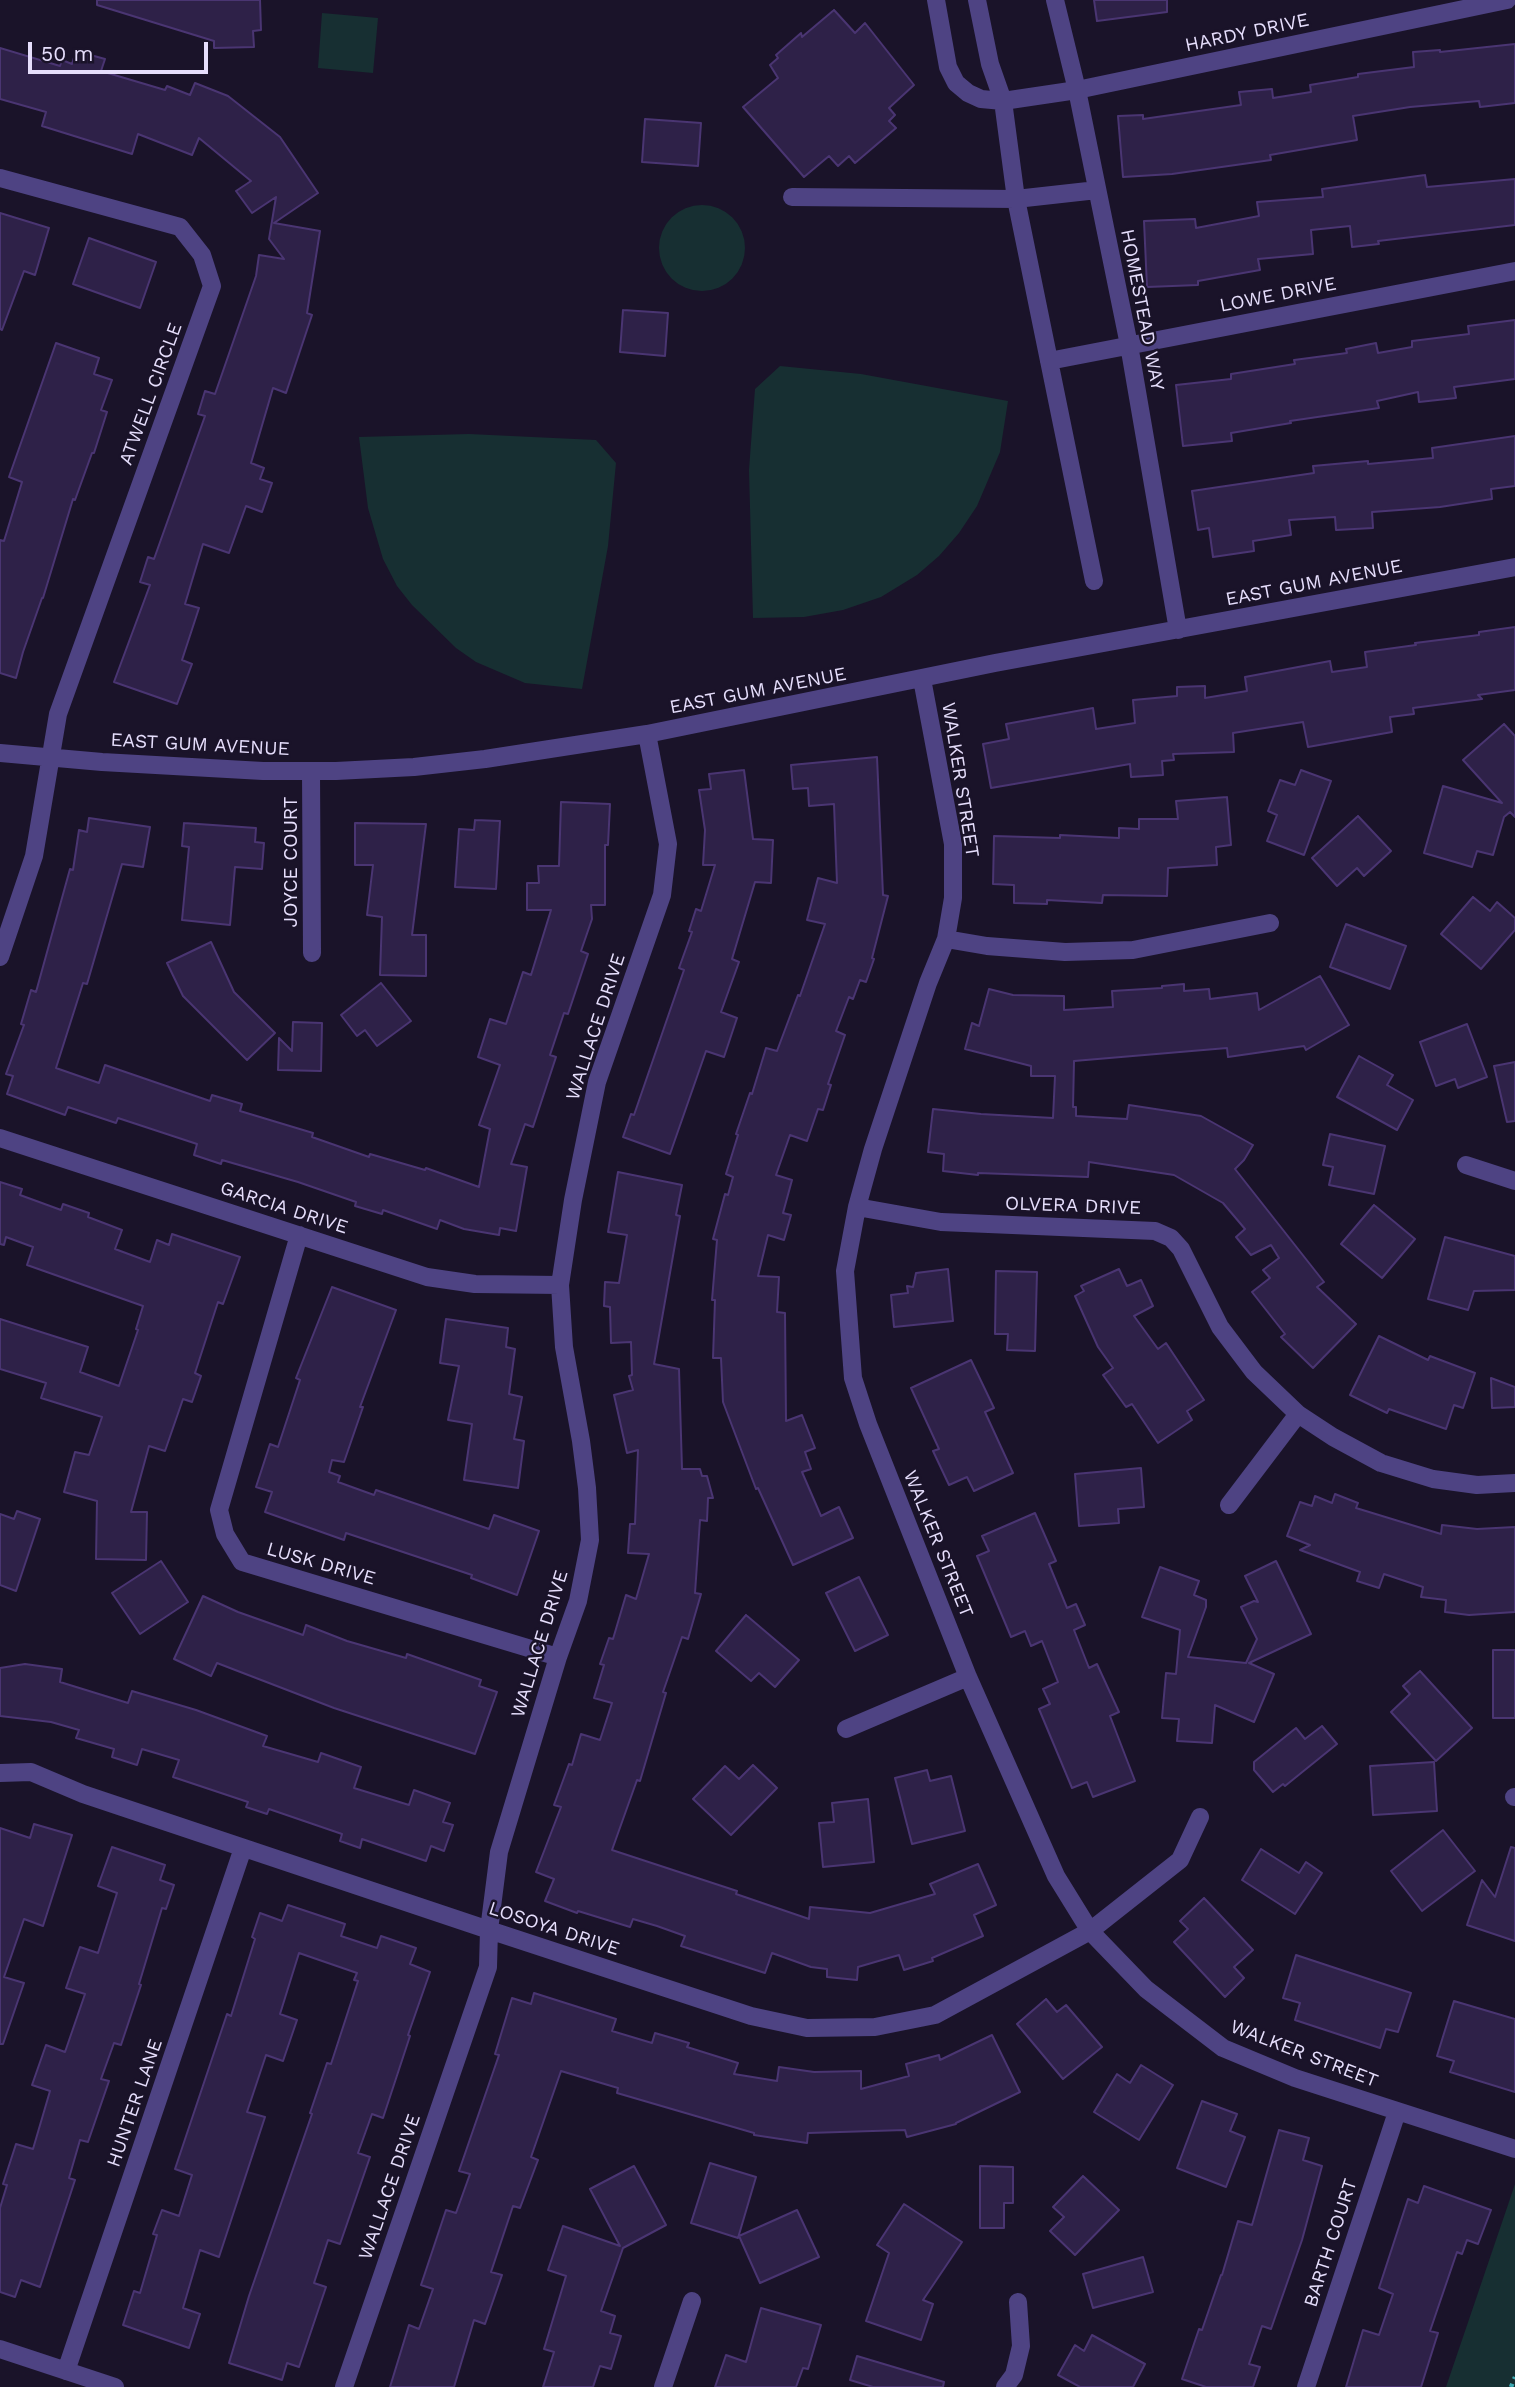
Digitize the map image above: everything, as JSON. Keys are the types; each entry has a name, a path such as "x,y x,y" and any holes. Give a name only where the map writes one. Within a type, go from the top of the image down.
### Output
{"street":[{"path":"936,0 948,67 956,83 981,99 1003,101"},
{"path":"977,0 990,64 1003,101 1016,199 1094,581"},
{"name":"HOMESTEAD WAY","path":"1055,0 1077,90 1129,345 1178,630"},
{"name":"HARDY DRIVE","path":"1003,101 1077,90 1507,0"},
{"name":"ATWELL CIRCLE","path":"0,178 180,228 202,255 212,286 58,714 34,856 0,957"},
{"path":"792,197 1016,199 1097,190"},
{"name":"LOWE DRIVE","path":"1049,361 1515,271"},
{"name":"EAST GUM AVENUE","path":"0,753 263,771 414,767 485,759 647,734 995,663 1515,567"},
{"name":"WALKER STREET","path":"922,679 953,844 953,898 946,939 928,983 873,1149 857,1206 845,1271 853,1378 867,1424 968,1677 1056,1876 1090,1931 1146,1989 1223,2048 1295,2078 1515,2149"},
{"name":"WALLACE DRIVE","path":"344,2387 488,1967 489,1930 499,1852 558,1657 578,1601 590,1540 581,1441 564,1347 560,1285 573,1200 597,1082 662,895 668,844 647,734"},
{"name":"JOYCE COURT","path":"311,771 312,953"},
{"path":"946,939 987,946 1065,953 1133,950 1270,923"},
{"name":"GARCIA DRIVE","path":"0,1138 427,1277 475,1284 560,1285"},
{"path":"1466,1165 1515,1181"},
{"name":"OLVERA DRIVE","path":"857,1206 941,1222 1155,1231 1171,1238 1181,1249 1220,1327 1254,1372 1298,1414 1381,1463 1433,1479 1477,1485 1515,1483"},
{"name":"LUSK DRIVE","path":"299,1235 219,1510 225,1535 236,1553 242,1562 265,1570 558,1657"},
{"path":"1229,1505 1298,1414"},
{"path":"846,1729 968,1677"},
{"name":"LOSOYA DRIVE","path":"0,1773 31,1772 83,1794 243,1849 751,2016 807,2028 875,2028 935,2015 1090,1931 1115,1908 1180,1860 1200,1817"},
{"name":"HUNTER LANE","path":"66,2371 243,1849"},
{"name":"BARTH COURT","path":"1306,2387 1396,2112"},
{"path":"663,2387 692,2301"},
{"path":"1005,2387 1014,2375 1021,2346 1018,2302"},
{"path":"0,2349 115,2387"}],"path":[{"path":"1511,2387 1515,2377"}],"green space":[{"path":"322,13 378,18 373,73 318,68"},
{"path":"702,205 726,212 738,224 745,248 738,272 726,284 702,291 678,284 666,272 659,248 666,224 678,212"},
{"path":"780,366 861,374 1008,401 1000,452 977,506 939,556 917,575 881,597 843,610 804,617 753,618 749,470 755,389"},
{"path":"469,434 596,440 616,463 608,546 582,689 525,683 476,662 456,648 412,605 397,586 383,559 368,508 359,437"},
{"path":"1515,2184 1515,2387 1446,2387 1512,2193"}],"building":[{"path":"97,0 260,0 261,30 253,31 254,47 214,48 214,41 97,5"},
{"path":"1094,0 1167,0 1167,12 1097,21"},
{"path":"834,10 855,33 865,23 914,85 889,108 895,115 889,121 896,128 855,163 849,156 838,166 829,156 804,177 743,107 778,78 770,65 778,58 776,55"},
{"path":"1515,44 1515,103 1480,107 1479,101 1410,107 1353,116 1357,140 1270,155 1271,160 1172,174 1123,177 1118,116 1143,115 1143,119 1241,105 1239,92 1272,89 1273,98 1311,92 1310,85 1358,77 1358,74 1414,67 1413,52 1440,52"},
{"path":"0,48 60,66 62,60 72,64 76,51 105,59 101,71 165,90 167,86 190,95 195,83 228,96 280,137 318,193 274,223 320,231 307,313 312,315 286,393 273,388 251,463 264,468 260,479 272,483 262,512 246,506 229,553 203,544 185,604 199,608 182,660 192,664 177,704 114,682 150,585 140,582 148,557 154,559 205,416 198,414 205,391 215,394 256,276 259,255 284,259 269,239 276,197 252,213 236,191 251,181 199,138 192,155 138,134 132,154 42,126 46,112 0,99"},
{"path":"645,119 701,123 698,166 642,162"},
{"path":"1425,175 1427,187 1515,179 1515,225 1378,241 1379,244 1352,247 1350,226 1311,230 1313,254 1258,259 1260,270 1198,281 1198,285 1147,287 1144,221 1195,219 1196,228 1259,216 1257,202 1323,197 1322,189"},
{"path":"0,213 49,228 35,275 24,271 2,330 0,329"},
{"path":"89,238 156,262 140,308 73,284"},
{"path":"623,310 668,313 665,356 620,352"},
{"path":"1515,320 1515,379 1454,387 1456,398 1419,402 1418,392 1377,401 1379,408 1231,433 1232,441 1183,446 1176,385 1231,379 1231,374 1295,364 1294,360 1347,353 1346,349 1376,343 1378,353 1412,347 1412,341 1469,334 1468,326"},
{"path":"56,343 99,358 94,374 112,380 101,410 107,412 94,453 75,500 73,499 16,678 0,673 0,540 4,541 22,482 9,477"},
{"path":"1515,436 1515,486 1491,489 1492,499 1440,507 1372,512 1373,528 1336,530 1335,517 1289,520 1291,535 1253,541 1254,551 1213,557 1209,528 1198,530 1192,491 1314,473 1313,466 1433,458 1432,448"},
{"path":"1515,627 1515,690 1478,695 1482,699 1413,708 1414,714 1390,717 1392,732 1308,747 1303,722 1233,733 1234,752 1173,754 1174,760 1162,761 1163,775 1131,777 1130,764 991,788 983,744 1009,739 1006,724 1093,708 1096,729 1135,723 1133,700 1177,696 1177,687 1205,686 1205,698 1247,691 1245,677 1330,661 1332,672 1367,667 1365,652"},
{"path":"1504,724 1515,736 1515,817 1510,812 1504,817 1493,855 1477,851 1472,867 1424,853 1443,786 1502,803 1463,760"},
{"path":"877,757 883,895 888,896 872,958 874,959 866,982 860,980 853,999 849,997 836,1031 845,1035 828,1084 831,1085 823,1110 818,1109 807,1141 790,1135 776,1175 792,1180 783,1213 791,1215 784,1240 768,1235 758,1276 779,1277 777,1312 785,1313 786,1421 802,1415 815,1448 805,1452 811,1469 802,1472 821,1516 839,1507 853,1538 793,1565 758,1488 756,1489 723,1402 721,1358 713,1358 715,1300 712,1300 717,1240 713,1239 725,1194 728,1195 733,1177 726,1174 738,1135 736,1134 766,1048 777,1051 825,924 807,920 818,878 837,883 834,804 809,806 808,788 793,789 791,765"},
{"path":"744,770 753,839 773,840 771,883 755,882 732,959 739,962 721,1012 737,1018 724,1057 706,1051 670,1154 623,1137 631,1114 634,1115 684,970 679,968 692,932 689,931 696,909 701,911 715,865 703,865 705,830 699,790 711,789 709,774"},
{"path":"1301,770 1331,781 1304,855 1267,841 1277,815 1268,811 1280,780 1295,785"},
{"path":"1227,797 1231,845 1216,847 1217,865 1168,868 1167,896 1103,895 1102,903 1047,900 1047,904 1014,903 1014,885 993,884 994,836 1119,838 1119,828 1139,829 1139,819 1178,819 1176,801"},
{"path":"561,802 610,804 608,845 605,845 605,905 591,905 592,919 581,951 588,954 568,1014 564,1013 550,1055 556,1057 533,1127 525,1124 511,1164 527,1167 516,1231 500,1228 499,1235 464,1229 440,1220 437,1229 383,1210 382,1214 355,1206 356,1202 298,1182 222,1160 221,1164 194,1155 197,1144 118,1118 116,1123 68,1107 65,1115 7,1094 13,1076 6,1074 24,1025 21,1024 31,990 36,992 70,869 73,870 79,830 87,832 89,818 150,827 143,867 122,864 87,984 83,983 56,1068 99,1083 105,1065 210,1101 212,1095 242,1104 240,1111 313,1133 312,1137 369,1157 370,1154 425,1170 426,1168 479,1187 490,1129 479,1125 500,1065 478,1057 490,1019 506,1024 523,972 531,975 551,910 527,910 527,883 539,883 538,866 559,866"},
{"path":"1358,816 1391,851 1364,876 1357,868 1337,886 1312,858"},
{"path":"475,820 500,821 496,889 455,887 459,829 474,830"},
{"path":"184,823 256,828 255,842 264,843 262,869 235,867 230,925 182,920 189,847 182,846"},
{"path":"355,823 426,824 412,935 426,935 426,976 380,975 382,917 367,915 373,865 355,865"},
{"path":"1473,897 1490,911 1497,902 1515,918 1515,930 1481,969 1441,934"},
{"path":"1346,924 1406,946 1390,989 1330,967"},
{"path":"211,942 234,992 275,1033 247,1060 183,996 167,963"},
{"path":"1320,976 1349,1025 1306,1050 1304,1046 1228,1057 1227,1048 1074,1061 1073,1107 1076,1107 1076,1116 1127,1119 1129,1105 1201,1116 1253,1145 1235,1169 1324,1282 1317,1287 1356,1324 1313,1368 1281,1337 1285,1334 1252,1292 1270,1278 1263,1270 1279,1258 1271,1245 1251,1255 1236,1237 1245,1229 1223,1203 1174,1175 1089,1162 1088,1177 978,1175 943,1171 944,1154 928,1152 933,1109 1053,1118 1055,1076 1031,1076 1031,1066 965,1049 972,1023 979,1026 989,989 1013,995 1064,996 1064,1010 1113,1007 1112,991 1184,984 1184,991 1209,989 1210,999 1257,993 1259,1010"},
{"path":"381,983 411,1021 377,1046 365,1030 357,1036 341,1015"},
{"path":"293,1022 322,1023 321,1071 278,1070 279,1038 292,1051"},
{"path":"1467,1024 1487,1077 1458,1088 1455,1079 1436,1086 1420,1042"},
{"path":"1359,1056 1393,1075 1387,1085 1413,1100 1397,1130 1337,1097"},
{"path":"1515,1062 1515,1121 1507,1122 1494,1066"},
{"path":"1330,1134 1385,1146 1374,1194 1329,1185 1333,1167 1323,1165"},
{"path":"618,1172 682,1185 676,1215 680,1216 654,1364 679,1369 682,1469 700,1469 702,1476 707,1476 713,1498 708,1498 707,1521 700,1520 695,1593 701,1594 688,1639 682,1637 663,1692 666,1693 640,1781 637,1780 612,1850 737,1891 736,1894 809,1919 810,1907 870,1913 935,1894 930,1884 978,1864 996,1905 974,1915 983,1936 932,1958 933,1961 904,1970 899,1955 858,1967 857,1980 827,1977 827,1969 811,1967 772,1953 765,1973 681,1946 685,1936 657,1926 633,1919 630,1927 578,1911 577,1913 545,1901 554,1879 536,1872 561,1807 554,1805 569,1764 572,1765 581,1734 600,1740 612,1703 594,1698 604,1665 600,1664 609,1638 613,1639 626,1595 636,1599 649,1554 628,1553 630,1524 635,1524 638,1450 627,1453 614,1395 633,1390 629,1376 632,1375 631,1342 611,1343 610,1307 604,1306 605,1282 619,1283 627,1235 608,1232"},
{"path":"0,1182 22,1189 20,1195 61,1210 63,1204 89,1213 88,1217 122,1230 115,1249 150,1262 157,1240 169,1245 172,1234 240,1257 223,1304 218,1302 195,1373 201,1376 192,1402 183,1399 165,1451 149,1446 131,1512 147,1512 146,1560 96,1559 97,1501 64,1492 75,1452 89,1455 102,1417 41,1398 46,1383 0,1369 0,1319 88,1347 80,1372 119,1386 138,1330 136,1329 143,1306 27,1265 33,1247 6,1237 4,1245 0,1244"},
{"path":"1374,1205 1415,1239 1382,1278 1341,1244"},
{"path":"1445,1237 1515,1256 1515,1290 1474,1291 1468,1310 1428,1299"},
{"path":"948,1269 953,1321 894,1327 891,1295 908,1293 907,1286 913,1287 916,1273"},
{"path":"1119,1269 1127,1286 1141,1280 1153,1306 1134,1316 1158,1349 1166,1343 1204,1400 1187,1411 1192,1420 1158,1443 1132,1404 1126,1407 1103,1375 1113,1368 1098,1347 1075,1296 1084,1291 1081,1286"},
{"path":"996,1271 1037,1272 1035,1351 1007,1350 1008,1334 995,1334"},
{"path":"332,1287 396,1310 360,1407 363,1407 344,1462 332,1460 329,1472 340,1476 338,1482 374,1495 376,1490 489,1529 494,1515 539,1531 517,1595 471,1578 472,1575 346,1533 344,1540 265,1512 272,1492 256,1487 270,1444 278,1447 300,1380 296,1378"},
{"path":"446,1319 508,1328 506,1347 515,1349 509,1394 522,1397 514,1439 524,1441 518,1488 464,1480 472,1424 448,1420 459,1366 440,1363"},
{"path":"1379,1336 1428,1360 1430,1356 1475,1373 1463,1408 1454,1405 1446,1429 1389,1409 1387,1413 1350,1395"},
{"path":"971,1360 994,1408 985,1412 1013,1473 974,1491 967,1477 949,1485 933,1451 939,1449 911,1388"},
{"path":"1491,1378 1515,1387 1515,1407 1492,1408"},
{"path":"1141,1468 1144,1507 1118,1509 1119,1523 1079,1526 1075,1474"},
{"path":"1335,1494 1358,1503 1356,1508 1441,1534 1442,1525 1477,1529 1515,1527 1515,1612 1469,1615 1445,1612 1446,1600 1421,1597 1423,1587 1384,1574 1379,1588 1357,1581 1360,1572 1300,1550 1310,1545 1287,1536 1300,1502 1312,1506 1315,1496 1332,1503"},
{"path":"17,1511 40,1519 16,1591 0,1585 0,1514 14,1519"},
{"path":"1035,1513 1056,1561 1049,1564 1067,1608 1076,1604 1085,1625 1074,1630 1089,1668 1097,1664 1119,1712 1110,1716 1135,1781 1093,1797 1087,1782 1072,1788 1039,1709 1050,1704 1043,1689 1058,1682 1042,1641 1031,1646 1025,1631 1011,1637 977,1556 989,1551 982,1536"},
{"path":"161,1561 188,1602 140,1634 112,1593"},
{"path":"1276,1561 1311,1634 1249,1663 1274,1674 1254,1722 1215,1705 1212,1743 1177,1741 1179,1719 1162,1718 1166,1673 1176,1674 1180,1630 1142,1617 1160,1567 1199,1581 1194,1595 1206,1600 1206,1607 1188,1657 1246,1663 1257,1639 1241,1607 1258,1602 1245,1576"},
{"path":"859,1577 888,1635 855,1651 826,1593"},
{"path":"203,1596 238,1612 303,1635 306,1625 347,1641 406,1658 407,1654 481,1680 479,1686 497,1692 475,1754 334,1708 217,1663 211,1676 174,1659"},
{"path":"746,1615 799,1660 775,1687 759,1673 751,1681 716,1651"},
{"path":"1493,1650 1515,1650 1515,1718 1493,1718"},
{"path":"25,1664 62,1669 60,1682 128,1703 132,1691 196,1710 267,1736 263,1746 318,1762 321,1753 361,1767 354,1788 409,1805 414,1790 450,1803 443,1822 453,1825 444,1851 431,1846 426,1861 362,1839 360,1848 340,1841 342,1834 269,1809 267,1814 246,1807 248,1802 173,1777 179,1760 142,1749 137,1765 112,1757 114,1749 76,1738 79,1730 51,1722 0,1716 0,1668"},
{"path":"1420,1671 1472,1728 1436,1761 1391,1712 1410,1694 1403,1686"},
{"path":"1322,1726 1337,1744 1285,1786 1283,1784 1273,1792 1254,1770 1254,1762 1296,1728 1305,1739"},
{"path":"1434,1762 1437,1811 1373,1815 1370,1766"},
{"path":"753,1765 777,1788 731,1835 693,1799 725,1766 739,1779"},
{"path":"927,1770 930,1781 951,1776 965,1831 912,1844 895,1778"},
{"path":"868,1799 874,1862 823,1867 819,1823 834,1822 832,1803"},
{"path":"34,1824 72,1835 43,1926 24,1919 4,1977 24,1983 3,2044 0,2044 0,1828 30,1838"},
{"path":"1443,1830 1475,1871 1422,1911 1391,1871"},
{"path":"112,1847 165,1865 160,1880 174,1885 166,1909 162,1908 121,2045 114,2043 101,2079 109,2081 88,2142 80,2140 69,2178 75,2180 40,2287 21,2280 15,2297 0,2292 0,2208 7,2185 3,2184 16,2144 33,2149 50,2091 32,2085 46,2045 65,2052 85,1994 66,1988 80,1947 98,1953 117,1893 98,1886"},
{"path":"1511,1847 1515,1848 1515,1941 1467,1925 1482,1880 1495,1897"},
{"path":"1261,1849 1299,1873 1306,1862 1322,1873 1295,1914 1242,1880"},
{"path":"1204,1898 1253,1950 1234,1967 1244,1978 1225,1997 1174,1942 1188,1929 1180,1921"},
{"path":"288,1905 345,1924 341,1936 377,1948 381,1936 416,1948 410,1964 430,1972 383,2118 372,2114 358,2153 370,2157 340,2244 328,2240 314,2283 326,2287 299,2367 287,2363 282,2380 229,2363 327,2063 331,2064 358,1981 354,1980 357,1973 299,1953 280,2014 297,2020 283,2061 266,2055 247,2112 265,2117 219,2257 200,2250 183,2308 200,2314 189,2348 123,2325 134,2291 140,2293 157,2235 153,2234 162,2210 179,2216 192,2175 175,2169 227,2014 231,2016 255,1939 252,1937 260,1913 282,1921"},
{"path":"1296,1955 1411,1993 1398,2032 1386,2029 1380,2048 1295,2020 1300,2003 1283,1998"},
{"path":"534,1993 616,2019 612,2031 652,2043 655,2033 689,2043 687,2047 738,2063 734,2074 777,2081 779,2067 814,2072 861,2071 861,2089 909,2076 906,2064 939,2055 940,2060 992,2035 1020,2092 956,2124 907,2137 905,2130 808,2133 807,2143 754,2135 617,2093 618,2088 561,2071 531,2157 538,2160 520,2208 513,2206 491,2272 502,2275 485,2324 474,2320 454,2387 390,2387 409,2325 419,2329 433,2289 421,2285 446,2210 456,2213 470,2174 459,2171 499,2055 495,2054 512,1998 531,2004"},
{"path":"1046,1999 1057,2012 1066,2005 1102,2047 1063,2079 1017,2024"},
{"path":"1454,2001 1515,2019 1515,2092 1450,2072 1454,2061 1437,2056"},
{"path":"1141,2065 1173,2085 1139,2140 1094,2112 1117,2074 1130,2083"},
{"path":"1202,2101 1237,2114 1230,2131 1245,2137 1226,2187 1177,2168"},
{"path":"1279,2130 1309,2138 1303,2160 1322,2166 1302,2240 1271,2329 1262,2326 1249,2364 1260,2367 1253,2387 1206,2387 1182,2379 1222,2275 1238,2221 1252,2225"},
{"path":"710,2163 756,2177 738,2238 691,2223"},
{"path":"634,2166 666,2225 623,2248 601,2311 615,2316 610,2333 621,2336 611,2369 600,2366 593,2387 543,2387 554,2352 544,2349 566,2276 548,2270 563,2226 620,2246 590,2189"},
{"path":"980,2166 1013,2167 1013,2203 1004,2203 1004,2228 980,2228"},
{"path":"1083,2176 1119,2210 1075,2255 1050,2231 1064,2217 1053,2207"},
{"path":"1424,2186 1491,2210 1478,2244 1467,2240 1462,2254 1457,2252 1430,2331 1438,2333 1421,2387 1346,2387 1363,2330 1379,2335 1393,2294 1379,2288 1408,2199 1418,2203"},
{"path":"904,2204 962,2242 923,2300 933,2304 921,2340 866,2321 889,2253 877,2245"},
{"path":"797,2210 819,2257 760,2283 739,2236"},
{"path":"1143,2257 1153,2292 1093,2308 1083,2274"},
{"path":"761,2308 821,2325 808,2369 803,2368 796,2387 715,2387 726,2355 746,2362"},
{"path":"1092,2335 1145,2364 1133,2387 1080,2387 1058,2375 1075,2345 1084,2351"},
{"path":"857,2356 944,2382 943,2387 873,2387 850,2380"}]}
